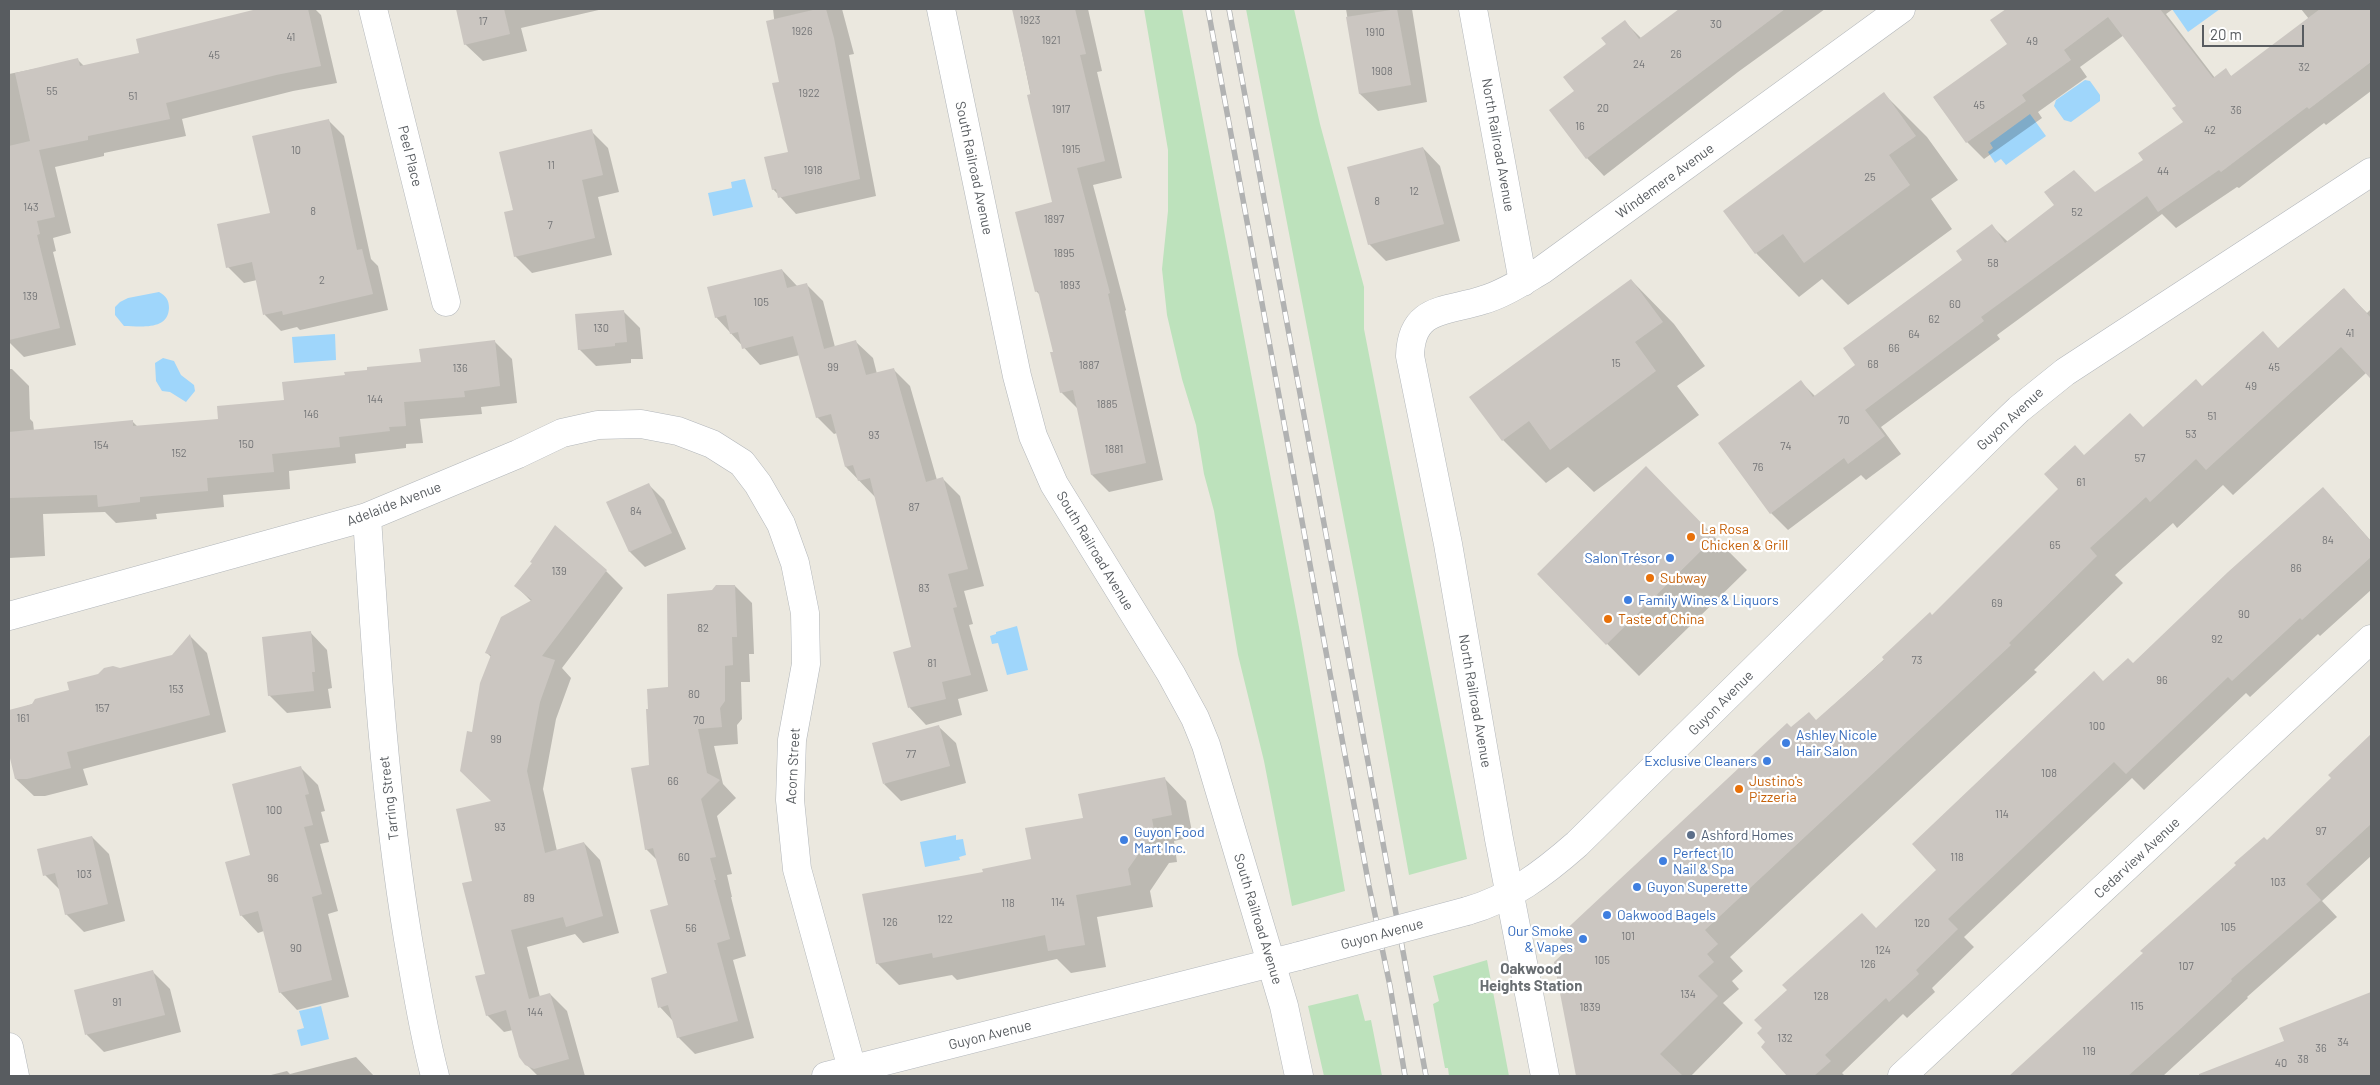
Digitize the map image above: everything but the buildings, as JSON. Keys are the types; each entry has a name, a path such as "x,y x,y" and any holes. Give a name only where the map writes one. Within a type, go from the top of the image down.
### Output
{"street":[{"name":"Peel Place","path":"374,9 446,302"},
{"name":"South Railroad Avenue","path":"941,9 1017,376 1033,436 1050,477 1068,509 1171,674 1195,718 1217,778 1270,964 1284,1006 1299,1076"},
{"name":"North Railroad Avenue","path":"1473,9 1523,282"},
{"name":"Windemere Avenue","path":"1417,327 1426,317 1441,309 1484,300 1523,282 1901,9"},
{"name":"Guyon Avenue","path":"826,1076 853,1073 1270,964 1467,911 1497,901 1511,893 1562,857 1614,809 1995,432 2042,389 2091,354 2371,172"},
{"name":"North Railroad Avenue","path":"1417,327 1410,341 1410,356 1448,544 1498,829 1545,1076"},
{"name":"Adelaide Avenue","path":"9,616 366,517 518,454 562,433 598,425 641,424 678,431 712,444 742,463"},
{"name":"Acorn Street","path":"742,463 758,484 780,524 796,563 805,613 806,664 792,740 790,800 797,868 853,1073"},
{"name":"Tarring Street","path":"366,517 378,703 399,880 425,1038 435,1076"},
{"name":"Cedarview Avenue","path":"1902,1076 2371,640"},
{"path":"9,1047 15,1076"}],"green space":[{"path":"1144,9 1182,9 1299,627 1345,891 1292,906 1264,761 1238,655 1214,511 1204,474 1196,425 1182,379 1167,315 1162,269 1168,211 1168,150"},
{"path":"1246,9 1294,9 1320,124 1364,287 1364,329 1467,859 1409,875 1357,588"},
{"path":"1487,960 1509,1076 1449,1076 1448,1068 1445,1068 1433,1004 1439,1001 1433,976"},
{"path":"1358,994 1365,1021 1371,1020 1382,1076 1324,1076 1308,1006"}],"water":[{"path":"2172,9 2220,9 2188,32"},
{"path":"2085,80 2090,81 2100,95 2100,101 2071,122 2064,120 2054,106 2056,100"},
{"path":"2030,114 2046,136 2006,165 2001,159 1995,163 1988,152 1993,148 1990,143"},
{"path":"745,179 753,207 713,216 708,193 732,188 731,182"},
{"path":"159,292 167,298 169,308 164,321 159,324 152,326 124,326 115,315 115,307 120,302 128,298"},
{"path":"335,334 336,360 294,363 292,337"},
{"path":"163,358 174,361 181,375 194,385 195,391 186,402 170,392 162,391 156,381 155,363"},
{"path":"1017,626 1028,670 1007,675 998,643 992,644 990,636 996,634 996,632"},
{"path":"956,835 956,840 963,839 966,855 959,857 960,860 925,867 920,842"},
{"path":"321,1006 329,1039 301,1046 297,1030 304,1028 299,1011"}],"railway":[{"path":"1208,9 1369,886 1390,986 1405,1076"},
{"path":"1229,9 1426,1076"}],"place":[{"name":"La Rosa Chicken & Grill","path":"1691,537"},
{"name":"Salon Trésor","path":"1670,558"},
{"name":"Subway","path":"1650,578"},
{"name":"Family Wines & Liquors","path":"1628,600"},
{"name":"Taste of China","path":"1608,619"},
{"name":"Ashley Nicole Hair Salon","path":"1786,743"},
{"name":"Exclusive Cleaners","path":"1767,761"},
{"name":"Justino's Pizzeria","path":"1739,789"},
{"name":"Ashford Homes","path":"1691,835"},
{"name":"Guyon Food Mart Inc.","path":"1124,840"},
{"name":"Perfect 10 Nail & Spa","path":"1663,861"},
{"name":"Guyon Superette","path":"1637,887"},
{"name":"Oakwood Bagels","path":"1607,915"},
{"name":"Our Smoke & Vapes","path":"1583,939"}],"district":[{"name":"Oakwood Heights Station","path":"1531,978"}]}
